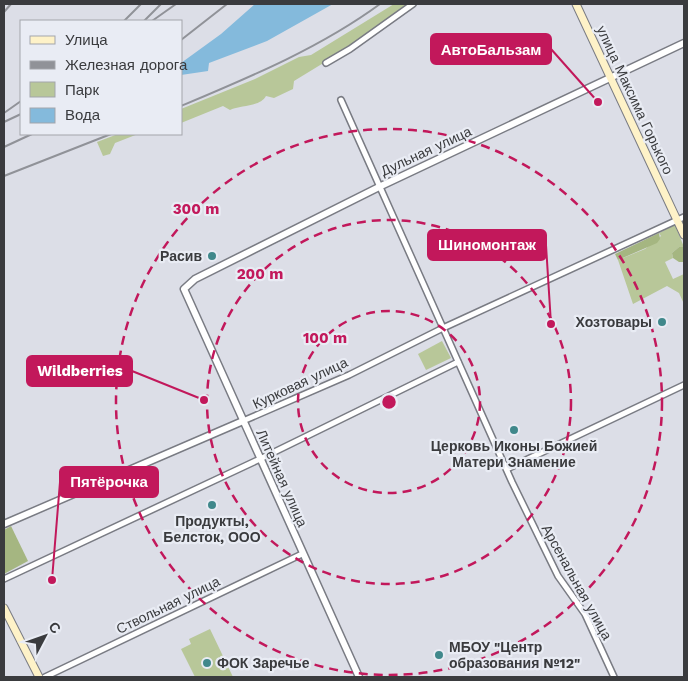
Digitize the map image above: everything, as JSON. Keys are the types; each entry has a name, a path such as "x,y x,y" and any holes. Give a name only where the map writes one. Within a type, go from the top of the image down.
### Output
{"main road":[{"name":"улица Максима Горького","path":"576,4 681,218 684,235"},
{"path":"4,608 39,677"}],"street":[{"path":"326,63 350,49 413,4"},
{"name":"Дульная улица","path":"184,290 195,280 381,186 684,43"},
{"name":"Арсенальная улица","path":"341,100 507,470 558,576 585,614 614,677"},
{"name":"Курковая улица","path":"4,524 349,375 443,328 681,218"},
{"name":"Литейная улица","path":"184,290 358,677"},
{"path":"4,579 260,459 458,362"},
{"path":"507,470 684,385"},
{"name":"Ствольная улица","path":"45,677 302,554"}],"green space":[{"path":"394,4 407,4 348,48 294,81 293,89 274,98 266,96 259,102 230,110 223,106 182,123 182,109 255,79 299,57 311,55"},
{"path":"115,135 135,135 115,143 110,154 103,156 97,142"},
{"path":"675,225 684,247 679,247 672,253 673,258 665,262 673,279 684,274 684,304 679,293 667,286 633,304 618,260 645,249 661,236 659,233"},
{"path":"659,233 660,239 657,243 618,260 615,254"},
{"path":"679,247 684,247 684,262 679,262 673,258 672,253"},
{"path":"442,341 451,358 426,370 418,354"},
{"path":"11,526 28,561 4,574 4,530"},
{"name":"ФОК Заречье","path":"210,629 233,677 195,677 181,649 191,644 189,639"}],"water":[{"path":"255,4 333,4 267,41 209,63 208,71 182,75 182,62 221,34"}],"railway":[{"path":"4,12 11,4"},
{"path":"125,20 141,4"},
{"path":"145,20 161,4"},
{"path":"153,20 176,4"},
{"path":"182,39 227,4"},
{"path":"182,106 284,61 357,20 380,4"},
{"path":"4,113 20,102"},
{"path":"4,122 20,114"},
{"path":"4,147 30,135"},
{"path":"4,176 108,135"}],"place":[{"name":"АвтоБальзам","path":"598,102"},
{"name":"Расив","path":"212,256"},
{"name":"Хозтовары","path":"662,322"},
{"name":"Шиномонтаж","path":"551,324"},
{"name":"Wildberries","path":"204,400"},
{"name":"Церковь Иконы Божией Матери Знамение","path":"514,430"},
{"name":"Продукты, Белсток, ООО","path":"212,505"},
{"name":"Пятёрочка","path":"52,580"},
{"name":"МБОУ \"Центр образования №12\"","path":"439,655"},
{"name":"ФОК Заречье","path":"207,663"}]}
